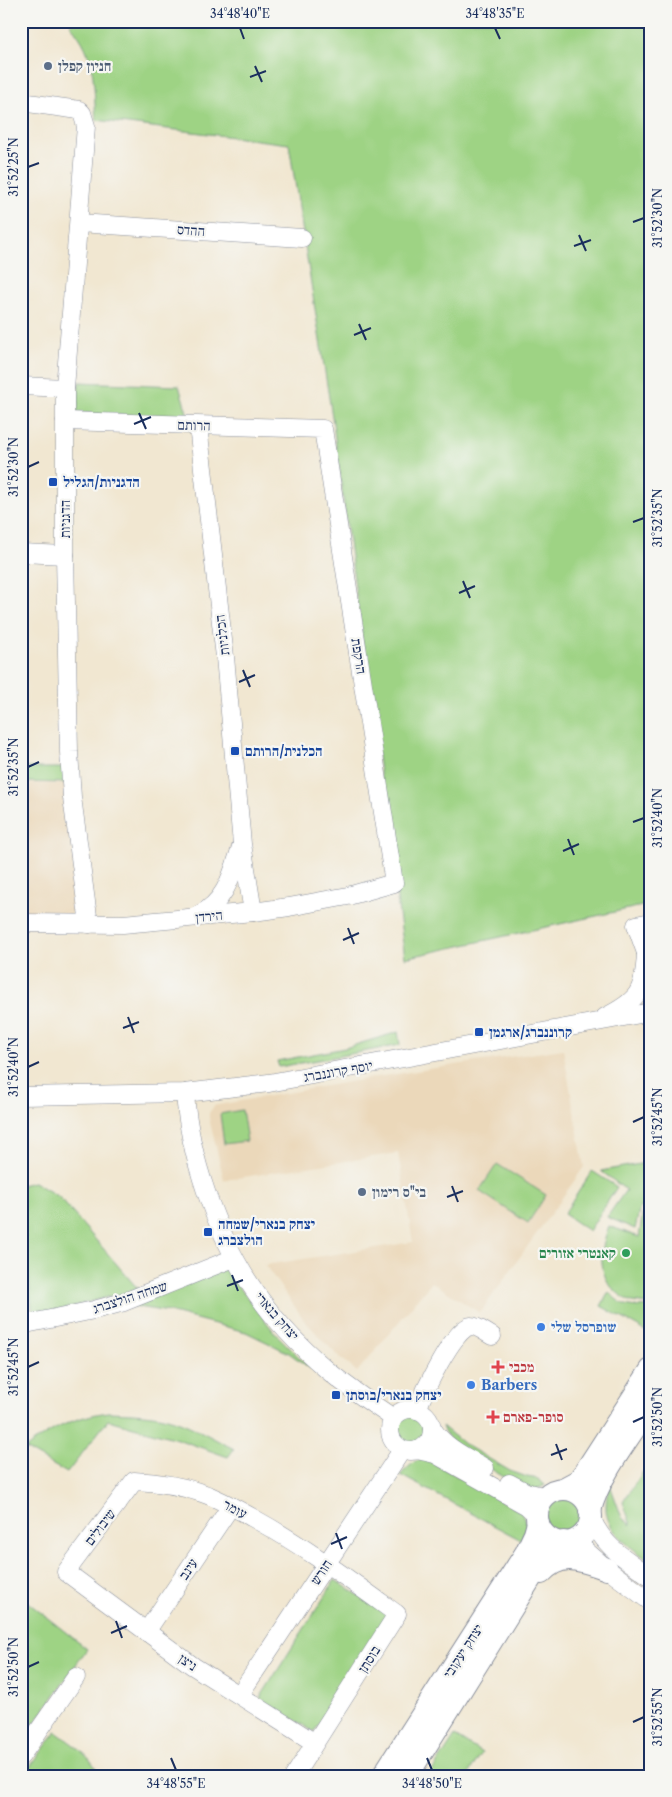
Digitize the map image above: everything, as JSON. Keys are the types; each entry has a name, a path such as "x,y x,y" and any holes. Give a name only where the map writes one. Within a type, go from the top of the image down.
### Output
{"main road":[{"path":"651,1370 586,1472 546,1506 541,1529 551,1539 566,1542 582,1536 590,1524 592,1500 605,1475 651,1404"},
{"path":"546,1506 578,1493 588,1504 591,1514"},
{"name":"יצחק יעקובי","path":"383,1776 526,1552 546,1506"},
{"name":"יצחק יעקובי","path":"407,1776 545,1555 550,1550 566,1542"},
{"path":"521,1594 547,1567 560,1560 575,1559 607,1569"}],"street":[{"name":"הדגניות","path":"21,102 79,110 86,126 64,388 69,752 72,797 89,924"},
{"name":"ההדס","path":"79,223 302,238"},
{"path":"21,386 64,388"},
{"name":"הרותם","path":"65,421 323,428"},
{"name":"הכלניות","path":"198,426 224,657 242,844 253,912"},
{"name":"הרקפת","path":"323,428 394,884"},
{"path":"21,553 65,555"},
{"name":"הכלניות","path":"193,917 212,907 219,900 229,883 242,844"},
{"name":"הירדן","path":"21,923 123,924 253,912 348,896 394,884"},
{"path":"579,1026 604,1018 617,1011 637,994 642,987 649,960 636,925 651,922"},
{"name":"יוסף קרוננברג","path":"21,1096 185,1092 269,1083 651,1012"},
{"name":"יצחק בנארי","path":"185,1092 187,1121 194,1154 211,1203 234,1258 259,1297 316,1360 344,1384 393,1418"},
{"name":"שמחה הולצברג","path":"21,1324 124,1302 234,1258"},
{"path":"417,1410 443,1356 460,1331 470,1326 476,1327 492,1336"},
{"path":"405,1410 417,1410 426,1416 440,1439 449,1447 518,1488 537,1496 546,1506 527,1506 442,1457 426,1451 409,1450 396,1446 389,1433 393,1418 405,1410"},
{"path":"409,1450 428,1442 432,1428"},
{"name":"חורש","path":"240,1694 327,1563 409,1450"},
{"name":"עומר","path":"134,1481 160,1482 204,1493 272,1529 327,1563"},
{"name":"שיבולים","path":"66,1572 134,1481"},
{"name":"עינב","path":"146,1632 231,1506"},
{"path":"591,1514 600,1536 651,1577"},
{"path":"566,1542 585,1550 651,1602"},
{"name":"בוסתן","path":"294,1776 397,1614 327,1563"},
{"name":"ניצן","path":"66,1572 193,1666 315,1743"},
{"path":"21,1756 76,1678"}],"shaded area":[{"path":"21,783 67,784 81,919 21,917"},
{"path":"563,1049 584,1167 480,1313 432,1282 357,1372 334,1352 305,1321 265,1265 413,1242 398,1153 224,1180 209,1113 214,1106 218,1105 383,1076"},
{"path":"21,1204 34,1324 21,1325"}],"green space":[{"path":"75,21 651,21 651,904 405,958 333,423 289,144 96,120 92,70 85,47 70,25"},
{"path":"79,382 179,386 189,419 77,413"},
{"path":"21,768 67,768 67,783 21,782"},
{"path":"398,1032 400,1045 279,1067 277,1061 345,1048"},
{"path":"242,1110 247,1141 224,1144 220,1114"},
{"path":"651,1162 651,1207 640,1207 635,1229 607,1217 626,1190 601,1171"},
{"path":"497,1164 546,1195 528,1223 479,1191"},
{"path":"592,1171 617,1187 589,1231 564,1214"},
{"path":"34,1182 59,1197 138,1289 33,1317 21,1209 21,1185"},
{"name":"קאנטרי אזורים","path":"643,1211 651,1211 651,1303 648,1304 630,1301 619,1294 606,1279 602,1262 602,1253 609,1226 639,1237"},
{"path":"225,1269 275,1333 311,1369 289,1353 246,1332 169,1312 131,1306"},
{"path":"609,1292 623,1304 638,1307 651,1306 651,1334 601,1306"},
{"path":"109,1412 150,1415 174,1420 234,1449 228,1457 177,1439 108,1420 67,1473 25,1449 44,1435 64,1424"},
{"path":"411,1413 418,1414 423,1418 427,1423 427,1437 423,1442 418,1446 411,1447 404,1446 399,1442 395,1437 394,1430 395,1423 399,1418 404,1414"},
{"path":"442,1426 464,1444 510,1471 538,1479 545,1485 537,1489 520,1487 457,1448 444,1432"},
{"path":"424,1458 521,1512 527,1526 521,1540 400,1475 414,1462"},
{"path":"651,1460 651,1562 628,1545 615,1531 610,1524 606,1506 609,1482 622,1518 631,1525 623,1502"},
{"path":"566,1496 581,1502 587,1517 581,1532 566,1538 551,1532 545,1517 551,1502"},
{"path":"335,1580 389,1615 314,1732 260,1698"},
{"path":"21,1597 87,1649 21,1743"},
{"path":"56,1732 87,1756 99,1776 23,1776"},
{"path":"455,1736 482,1753 467,1776 429,1776"}],"place":[{"name":"חניון קפלן","path":"48,66"},
{"name":"הדגניות/הגליל","path":"53,482"},
{"name":"הכלנית/הרותם","path":"235,751"},
{"name":"קרוננברג/ארגמן","path":"479,1032"},
{"name":"בי\"ס רימון","path":"362,1192"},
{"name":"יצחק בנארי/שמחה הולצברג","path":"208,1232"},
{"name":"קאנטרי אזורים","path":"626,1253"},
{"name":"שופרסל שלי","path":"541,1327"},
{"name":"מכבי","path":"498,1367"},
{"name":"Barbers","path":"471,1385"},
{"name":"יצחק בנארי/בוסתן","path":"336,1395"},
{"name":"סופר-פארם","path":"493,1417"}]}
